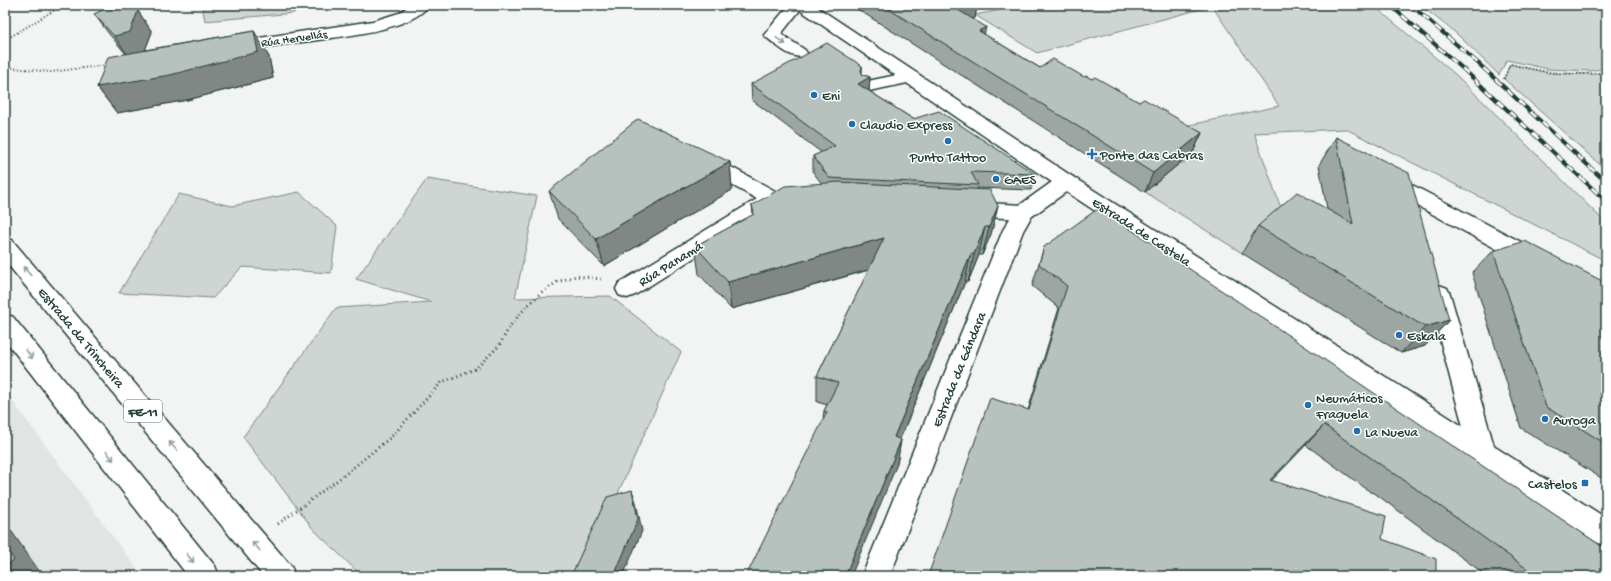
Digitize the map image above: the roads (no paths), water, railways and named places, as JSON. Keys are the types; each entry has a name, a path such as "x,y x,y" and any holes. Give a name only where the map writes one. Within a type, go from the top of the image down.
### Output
{"main road":[{"name":"Estrada de Castela","path":"803,5 1066,182 1606,533"},
{"name":"Rúa Hervellás","path":"220,48 376,26 405,16 420,6"},
{"path":"691,154 773,199 813,201"},
{"path":"1370,172 1551,268"},
{"name":"Estrada da Gándara","path":"876,576 1013,230 1024,212 1066,182"},
{"path":"1412,194 1420,225"},
{"name":"Rúa Panamá","path":"627,289 773,199"},
{"path":"948,208 1024,212"},
{"name":"Estrada da Trincheira","path":"5,246 281,576"},
{"path":"1433,271 1483,453"},
{"path":"5,323 205,576"}],"lane":[{"path":"797,5 772,35 799,53"},
{"path":"869,86 911,77"}],"railway":[{"path":"1390,5 1462,68 1606,201"},
{"path":"1411,5 1479,64 1606,182"}],"place":[{"name":"Eni","path":"814,95"},
{"name":"Claudio Express","path":"852,124"},
{"name":"Punto Tattoo","path":"948,141"},
{"name":"Ponte das Cabras","path":"1092,154"},
{"name":"GAES","path":"996,179"},
{"name":"Eskala","path":"1399,335"},
{"name":"Neumáticos Fraguela","path":"1308,405"},
{"name":"Auroga","path":"1545,419"},
{"name":"La Nueva","path":"1357,431"},
{"name":"Castelos","path":"1585,483"}]}
